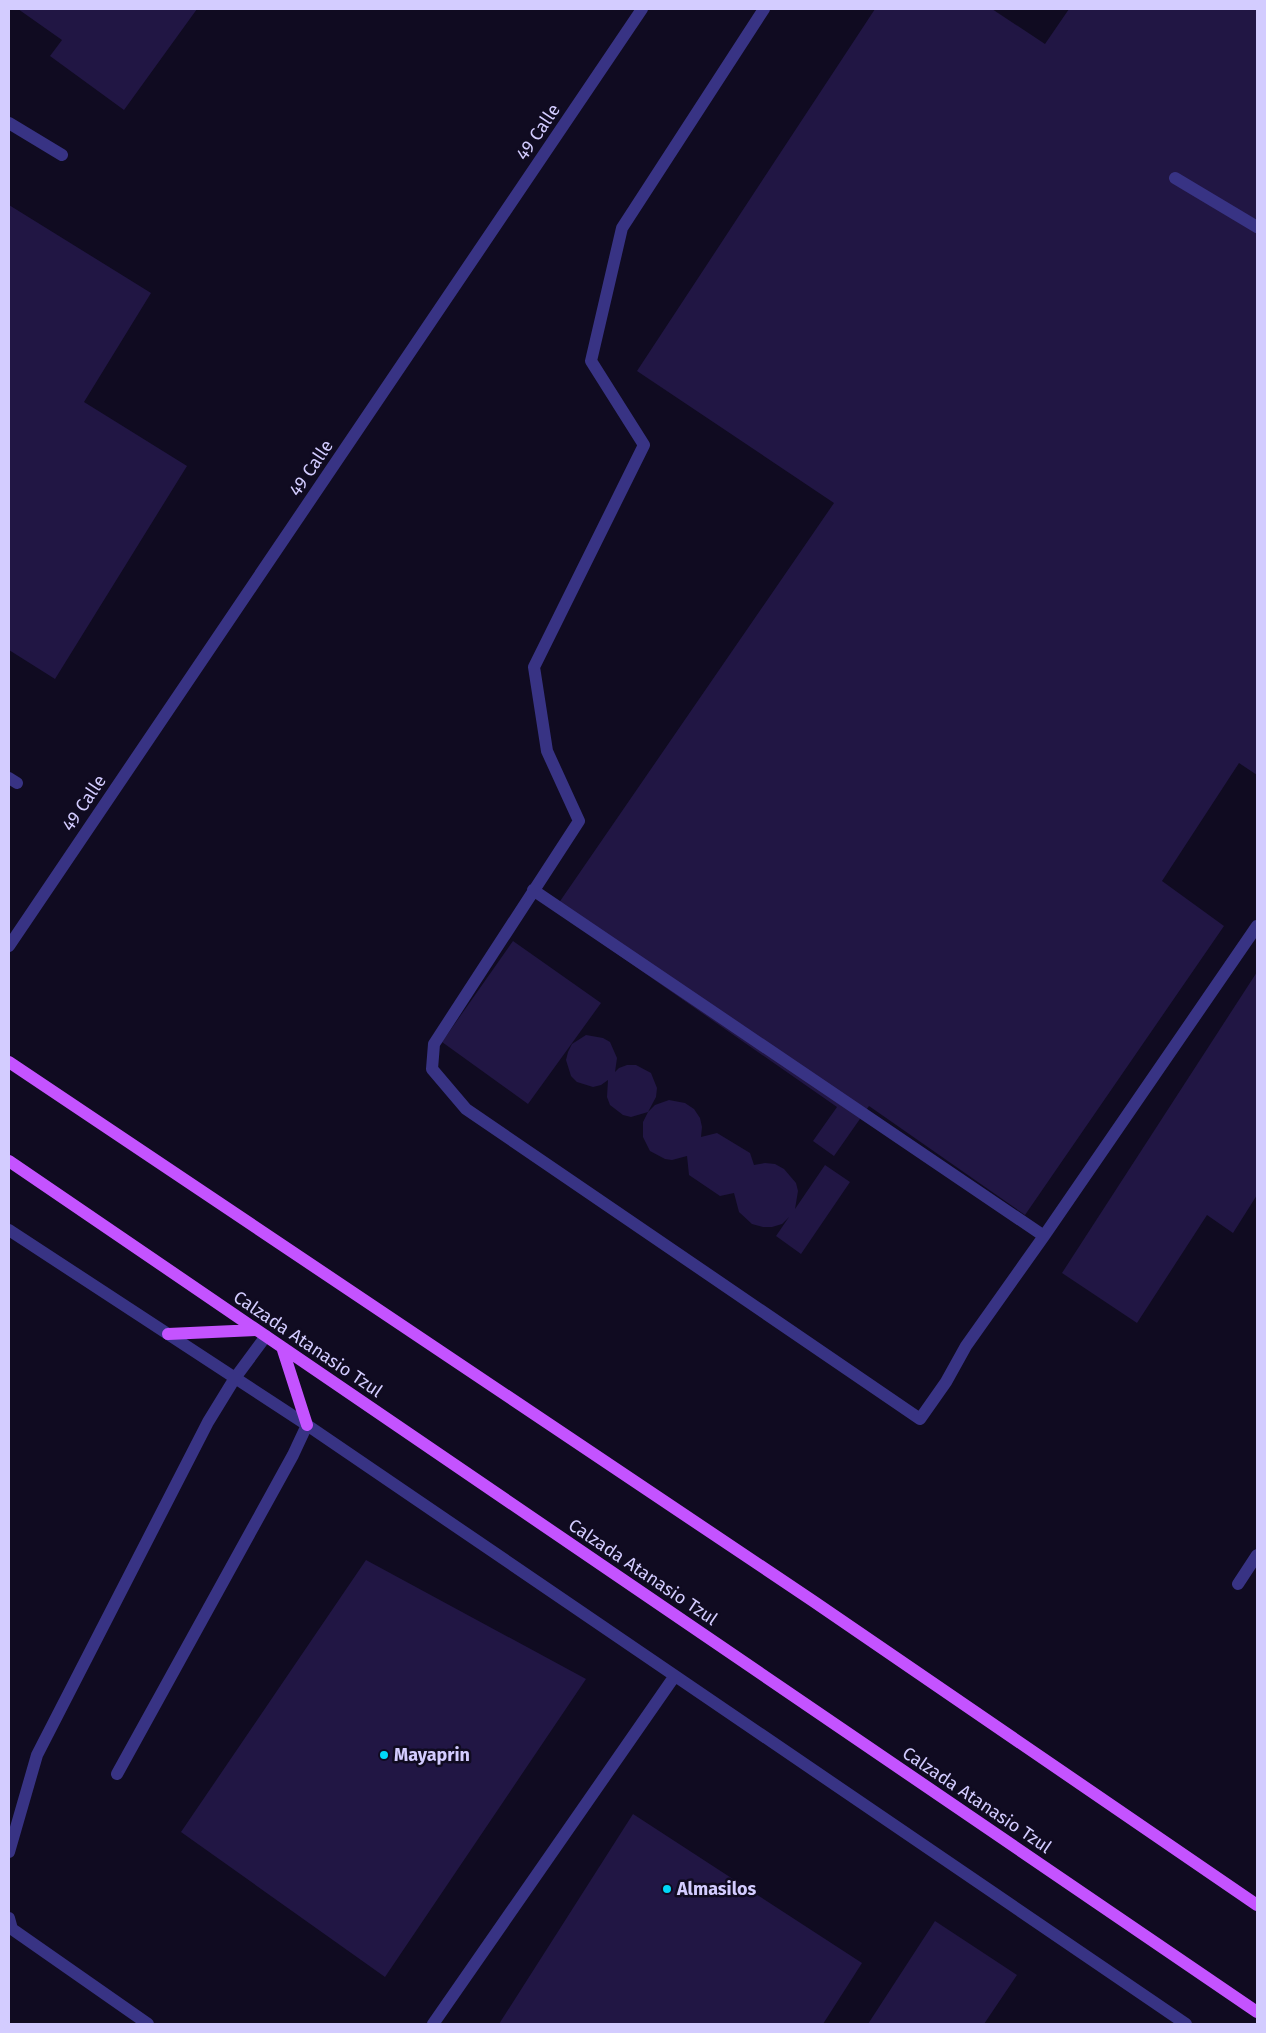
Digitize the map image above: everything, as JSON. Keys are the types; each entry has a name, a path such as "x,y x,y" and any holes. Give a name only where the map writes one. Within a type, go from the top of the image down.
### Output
{"main road":[{"path":"9,1062 805,1595 1257,1906"},
{"name":"Calzada Atanasio Tzul","path":"9,1161 1257,2012"},
{"path":"168,1334 261,1333"},
{"path":"282,1348 307,1426"}],"street":[{"name":"49 Calle","path":"9,946 642,9"},
{"path":"764,9 622,228 591,361 644,445 534,666 547,751 579,821 434,1044 432,1069 466,1109 920,1419 946,1382 966,1346 1257,926"},
{"path":"9,123 62,155"},
{"path":"1175,178 1257,227"},
{"path":"533,890 1044,1236"},
{"path":"9,1230 307,1426 1186,2024"},
{"path":"9,1852 37,1755 208,1422 261,1333"},
{"path":"118,1774 307,1426"},
{"path":"1238,1584 1257,1555"},
{"path":"433,2024 674,1677"},
{"path":"9,1918 12,1929 148,2024"}],"building":[{"path":"18,9 197,9 124,110 50,56 62,40"},
{"path":"875,9 992,9 1045,44 1069,9 1257,9 1257,775 1239,763 1162,881 1224,926 1025,1215 869,1106 834,1156 813,1141 837,1107 554,910 834,503 637,371"},
{"path":"9,205 151,293 84,402 187,466 55,679 9,650"},
{"path":"513,941 601,1003 528,1104 442,1042"},
{"path":"1257,972 1257,1195 1233,1233 1207,1215 1137,1323 1062,1273"},
{"path":"586,1035 603,1038 610,1042 617,1058 615,1072 627,1065 636,1065 651,1073 657,1088 656,1097 648,1112 631,1117 623,1115 610,1105 607,1097 608,1080 601,1085 593,1087 577,1082 571,1076 566,1060 568,1052 572,1044"},
{"path":"669,1100 685,1103 694,1109 700,1118 702,1127 701,1137 717,1133 750,1153 754,1165 775,1164 784,1169 796,1183 798,1191 795,1209 825,1165 850,1182 801,1254 776,1236 789,1217 782,1224 772,1227 752,1224 739,1212 734,1193 720,1196 689,1175 687,1156 672,1160 665,1159 650,1151 643,1137 643,1122 648,1112 655,1105"},
{"name":"Mayaprin","path":"366,1560 586,1679 385,1977 181,1832"},
{"name":"Almasilos","path":"633,1814 862,1963 823,2024 499,2024"},
{"path":"935,1921 1017,1975 984,2024 868,2024"}],"place":[{"name":"Mayaprin","path":"384,1755"},
{"name":"Almasilos","path":"667,1889"}]}
